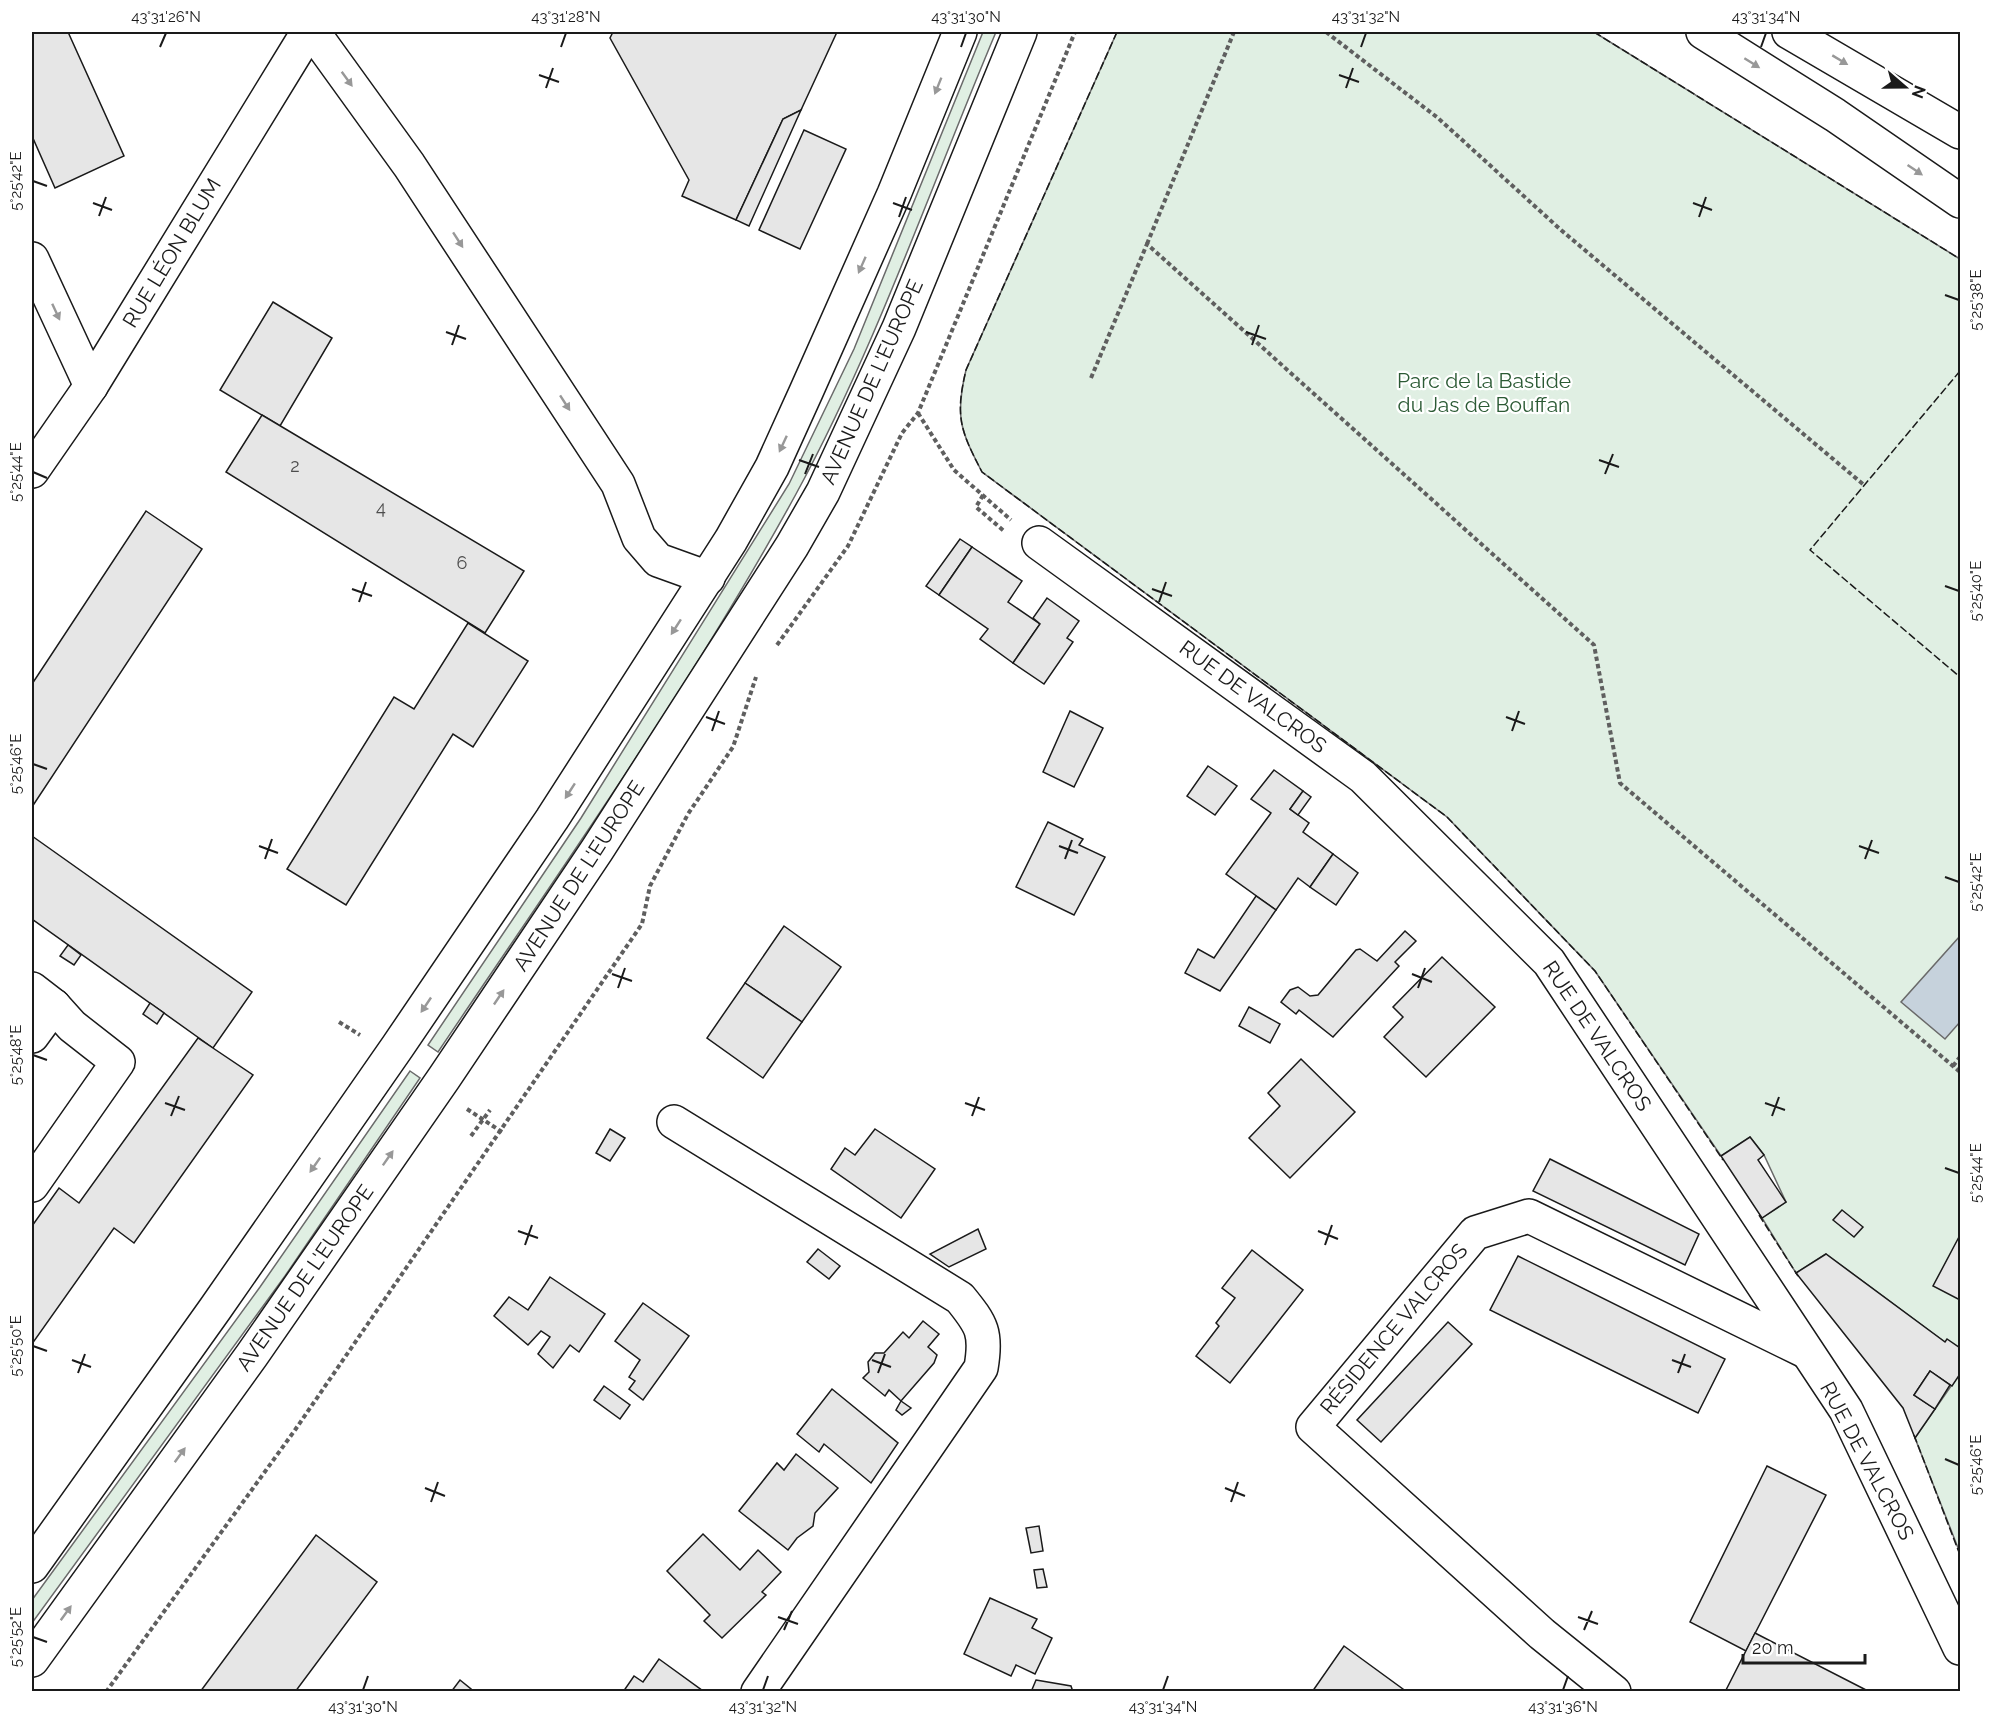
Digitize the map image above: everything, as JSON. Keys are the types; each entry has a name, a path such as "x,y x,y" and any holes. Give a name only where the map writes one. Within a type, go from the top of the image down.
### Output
{"main road":[{"name":"RUE LÉON BLUM","path":"32,471 91,386 308,32"},
{"path":"313,32 409,165 597,451 618,484 639,538 658,560 708,578"},
{"path":"32,1566 398,1046 552,819 708,578 782,446 894,194 960,32"},
{"name":"AVENUE DE L'EUROPE","path":"32,1660 252,1355 444,1078 597,850 792,546 823,492 894,338 1020,32"},
{"path":"1703,32 1835,115 1960,201"},
{"path":"1789,32 1960,132"},
{"path":"32,259 91,386"},
{"name":"RUE DE VALCROS","path":"1040,543 1363,777 1549,962 1846,1410 1960,1648"},
{"path":"32,1036 43,997 72,1026 118,1062 32,1185"},
{"path":"674,1122 960,1298 977,1320 985,1343 981,1368 758,1692"},
{"name":"RÉSIDENCE VALCROS","path":"1614,1692 1542,1634 1312,1426 1475,1233 1529,1216 1807,1352"}],"path":[{"path":"1091,378 1234,32"},
{"path":"1326,32 1438,118 1570,237 1864,486"},
{"path":"1147,244 1594,645 1620,783 1960,1072"},
{"path":"918,413 954,470 1013,521 1004,531 976,507 982,495"},
{"path":"106,1692 295,1430 502,1132 642,924 650,886"},
{"path":"1953,1066 1960,1057"},
{"path":"465,1108 502,1132"},
{"path":"471,1136 490,1110"}],"green space":[{"path":"983,32 996,32 877,324 825,438 796,494 669,708 438,1052 428,1045 581,818 789,484 854,349"},
{"name":"Parc de la Bastide du Jas de Bouffan","path":"1117,32 1594,32 1960,259 1960,1350 1945,1342 1826,1254 1796,1273 1762,1218 1786,1202 1764,1155 1750,1137 1721,1156 1595,971 1447,817 982,472 964,433 960,411 966,370"},
{"path":"410,1071 420,1078 285,1276 32,1623 32,1600 260,1287"},
{"path":"1960,1373 1960,1553 1915,1438"}],"shaded area":[{"path":"1960,936 1960,1022 1945,1039 1901,1002"}],"building":[{"path":"32,32 68,32 124,156 55,188 32,136"},
{"path":"613,32 837,32 801,110 783,119 736,220 682,196 689,180 610,38"},
{"path":"801,110 749,226 736,220 783,119"},
{"path":"804,130 846,149 800,249 759,230"},
{"path":"273,302 332,338 280,426 220,390"},
{"path":"262,415 524,571 485,633 226,472"},
{"path":"146,511 202,549 32,807 32,684"},
{"path":"960,539 972,547 939,595 926,586"},
{"path":"972,547 1022,581 1008,602 1040,624 1013,663 980,639 988,629 939,595"},
{"path":"1047,598 1079,621 1067,638 1073,642 1044,684 1013,663 1040,624 1033,618"},
{"path":"468,623 528,661 473,747 453,734 346,905 287,869 394,697 414,709"},
{"path":"1070,711 1103,728 1074,787 1043,772"},
{"path":"1208,766 1237,786 1215,815 1187,796"},
{"path":"1274,770 1303,791 1290,809 1309,823 1303,832 1333,854 1310,887 1298,878 1276,910 1226,874 1271,813 1251,799"},
{"path":"1303,791 1311,797 1298,815 1290,809"},
{"path":"1048,822 1083,839 1079,845 1105,857 1074,915 1016,887"},
{"path":"32,836 252,992 213,1048 32,919"},
{"path":"1333,854 1358,873 1336,905 1310,887"},
{"path":"1256,896 1276,910 1220,991 1185,973 1198,949 1214,958"},
{"path":"784,926 841,967 802,1022 745,983"},
{"path":"1405,931 1416,941 1395,962 1399,966 1333,1037 1299,1010 1296,1014 1281,1002 1290,990 1298,987 1310,996 1318,995 1356,950 1360,949 1377,961"},
{"path":"68,945 81,955 74,965 60,956"},
{"path":"1442,957 1495,1007 1426,1077 1384,1037 1403,1017 1393,1007"},
{"path":"745,983 802,1022 763,1078 707,1038"},
{"path":"150,1003 164,1013 157,1024 143,1014"},
{"path":"1249,1007 1280,1024 1270,1043 1239,1026"},
{"path":"198,1038 253,1075 134,1243 114,1228 32,1344 32,1226 59,1188 79,1203"},
{"path":"1301,1059 1355,1112 1290,1178 1249,1138 1280,1106 1268,1093"},
{"path":"610,1129 625,1138 610,1161 596,1153"},
{"path":"875,1129 935,1169 901,1218 831,1169 845,1148 855,1155"},
{"path":"1750,1137 1764,1155 1758,1160 1786,1202 1762,1218 1721,1156"},
{"path":"1550,1159 1699,1234 1685,1265 1533,1191"},
{"path":"1842,1210 1863,1227 1854,1237 1833,1220"},
{"path":"978,1229 986,1249 949,1267 930,1254"},
{"path":"1960,1235 1960,1300 1933,1286"},
{"path":"818,1249 840,1266 829,1279 807,1262"},
{"path":"1252,1250 1303,1290 1230,1383 1196,1356 1219,1326 1216,1323 1235,1298 1222,1288"},
{"path":"1826,1254 1945,1342 1947,1339 1960,1348 1960,1374 1952,1386 1930,1371 1914,1395 1935,1409 1915,1438 1903,1408 1796,1273"},
{"path":"1518,1256 1725,1359 1698,1413 1490,1310"},
{"path":"550,1277 605,1314 579,1352 570,1345 553,1368 538,1354 550,1337 541,1331 528,1345 494,1316 509,1297 528,1310"},
{"path":"643,1303 689,1336 643,1400 629,1389 635,1381 629,1377 640,1360 615,1341"},
{"path":"923,1321 939,1334 928,1347 937,1355 934,1363 901,1401 889,1390 885,1396 863,1378 869,1372 868,1362 875,1353 884,1353 903,1332 909,1338"},
{"path":"1448,1322 1472,1344 1381,1442 1357,1420"},
{"path":"1930,1371 1950,1385 1935,1409 1914,1395"},
{"path":"604,1386 630,1405 620,1419 594,1400"},
{"path":"832,1389 898,1443 871,1483 824,1444 819,1452 797,1434"},
{"path":"901,1401 911,1408 902,1415 896,1410"},
{"path":"796,1454 838,1488 815,1513 813,1526 797,1538 788,1550 739,1511 777,1463 784,1470"},
{"path":"1767,1466 1826,1495 1746,1651 1690,1622"},
{"path":"1039,1526 1043,1551 1031,1553 1026,1528"},
{"path":"703,1534 740,1570 758,1550 781,1572 762,1592 766,1595 722,1638 704,1621 710,1615 667,1571"},
{"path":"316,1535 377,1582 295,1692 200,1692"},
{"path":"1043,1569 1047,1587 1037,1588 1034,1570"},
{"path":"990,1598 1037,1619 1032,1628 1052,1638 1035,1674 1016,1665 1011,1676 964,1654"},
{"path":"1755,1633 1870,1692 1725,1692"},
{"path":"1344,1646 1407,1692 1312,1692"},
{"path":"659,1659 703,1692 623,1692 634,1676 643,1682"},
{"path":"460,1680 471,1689 469,1692 451,1692"},
{"path":"1036,1680 1071,1686 1073,1692 1031,1692"}],"fence":[{"path":"1117,32 966,370 960,411 964,433 982,472 1447,817 1595,971 1723,1160"},
{"path":"1594,32 1960,259"},
{"path":"1960,371 1810,550 1960,677"},
{"path":"1759,1215 1798,1276"},
{"path":"1914,1435 1960,1555"}]}
